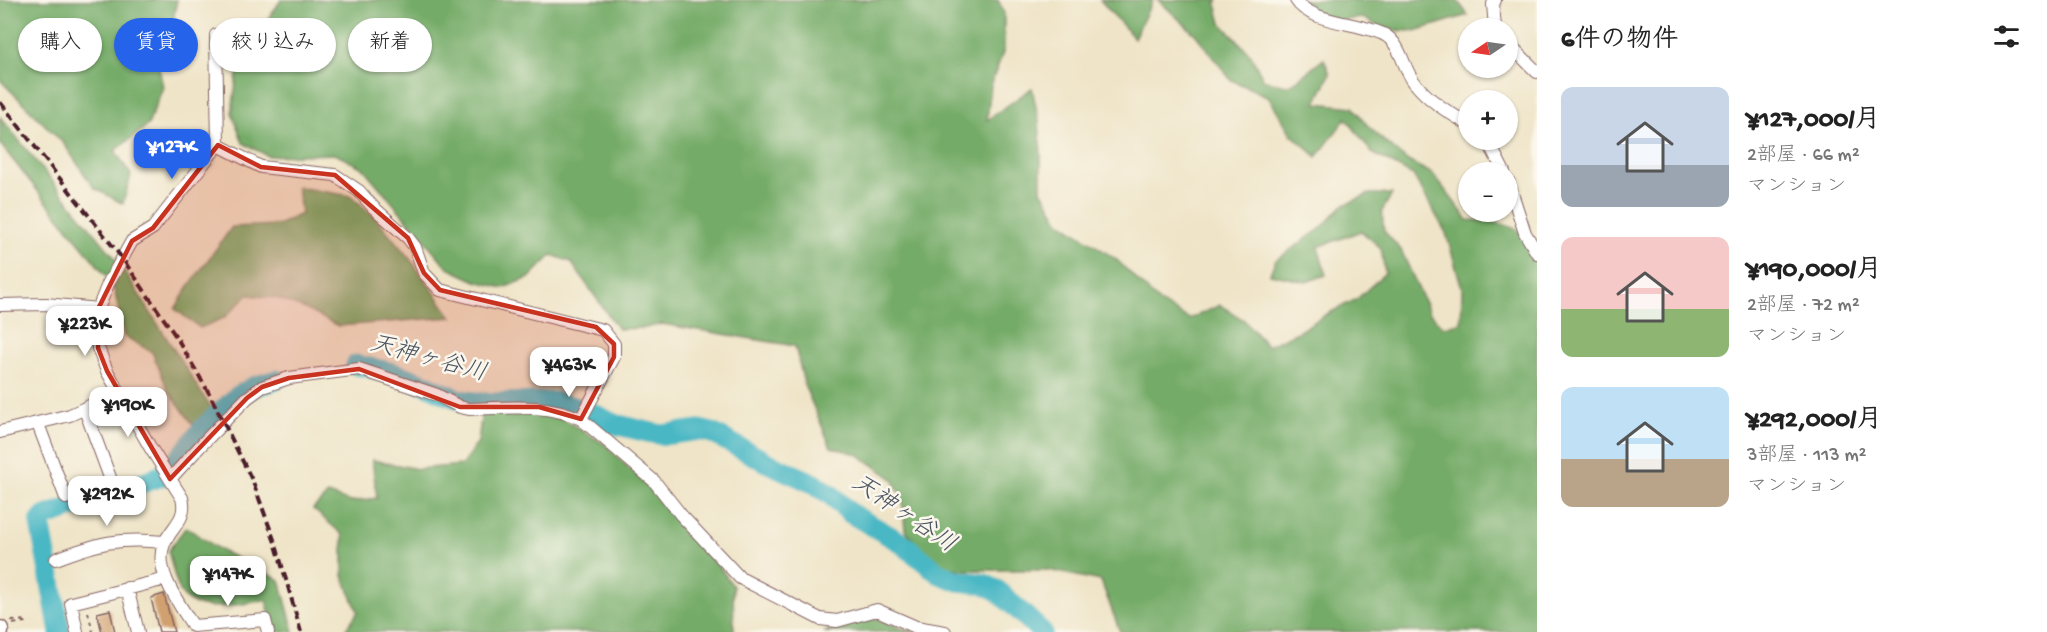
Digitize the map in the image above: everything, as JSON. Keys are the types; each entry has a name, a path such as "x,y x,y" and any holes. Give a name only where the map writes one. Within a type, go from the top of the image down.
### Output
{"street":[{"path":"1296,0 1307,12 1373,30 1388,37 1397,49 1412,80 1428,99 1458,118"},
{"path":"1494,18 1493,4 1495,0"},
{"path":"1518,53 1537,72"},
{"path":"217,72 218,145 153,228 132,241 98,309 98,348 107,371 182,498 184,506 181,521 165,542 162,552 166,579 194,629 265,620 268,632"},
{"path":"218,145 261,167 334,175 358,191 408,238 415,247 424,273 440,290 603,330 609,336 616,351 584,414"},
{"path":"1518,212 1525,233 1537,253"},
{"path":"0,305 46,304 98,309"},
{"path":"168,475 247,398 262,387 289,378 359,369 437,395 469,409 539,408 584,414 654,481 688,523 740,578 820,619 837,621 877,610 916,627 945,632"},
{"path":"0,432 85,410 120,392"},
{"path":"85,410 112,483"},
{"path":"38,424 66,498"},
{"path":"56,559 107,542 132,539 165,542"},
{"path":"77,632 70,603 166,579"},
{"path":"127,588 138,632"}],"path":[{"path":"85,599 93,632"},
{"path":"27,620 26,622 4,627 27,620"}],"highlighted area":[{"path":"218,145 261,167 335,175 408,238 424,273 440,290 596,327 614,344 614,357 581,419 539,407 460,407 359,369 289,378 262,387 247,398 170,479 107,371 98,348 98,309 132,241 153,228"}],"green space":[{"path":"0,0 177,0 174,18 114,18 114,72 160,72 163,87 148,125 115,151 131,175 123,204 94,188 64,144 0,80"},
{"path":"281,0 998,0 1004,13 1004,50 991,84 987,120 1032,88 1039,121 1041,190 1059,221 1117,260 1159,302 1189,319 1220,305 1244,320 1267,346 1298,332 1357,299 1385,273 1381,248 1361,231 1318,247 1326,275 1306,282 1270,274 1275,261 1321,228 1342,206 1369,194 1392,194 1382,211 1384,231 1401,250 1429,312 1443,327 1461,323 1462,288 1446,233 1413,175 1372,153 1346,118 1317,157 1291,134 1269,97 1231,80 1196,35 1158,0 1219,0 1216,4 1221,23 1250,54 1264,80 1289,86 1324,59 1330,74 1316,103 1353,107 1385,142 1408,161 1433,174 1458,207 1458,222 1492,222 1504,225 1537,242 1537,632 1120,632 1101,581 1048,570 965,570 935,566 905,530 902,499 893,479 857,454 831,447 805,387 795,346 662,324 645,328 618,329 571,262 552,255 529,278 503,288 476,281 448,268 363,168 335,154 268,156 243,143 232,113 237,72 336,72 336,18 269,18"},
{"path":"1100,0 1153,0 1134,38"},
{"path":"1303,0 1457,0 1468,15 1415,31 1385,30 1363,18 1323,22"},
{"path":"0,117 119,263 213,411 194,426 168,390 152,352 124,336 111,282 0,144"},
{"path":"297,187 351,196 376,218 410,259 452,317 338,326 305,309 276,298 248,295 224,318 200,328 175,309 232,227 278,225 301,214"},
{"path":"482,411 557,415 606,445 681,520 733,586 734,632 344,632 358,612 343,576 343,535 313,509 328,494 350,502 377,498 372,460 418,469 462,465 478,442"},
{"path":"186,527 222,551 280,580 294,632 275,632 266,600 232,606 207,607 186,599 178,586 168,551"},
{"path":"870,616 903,629 919,632 824,632"}],"building":[{"path":"164,594 174,632 159,632 151,598"},
{"path":"110,610 115,632 102,632 97,613"}],"waterway":[{"name":"天神ヶ谷川","path":"356,365 390,372 460,400 481,403 554,402 585,410 614,424 652,433 663,435 699,430 712,433 768,463 815,484 850,513 900,542 940,574 958,581 984,584 998,591 1042,632"},
{"name":"天神ヶ谷川","path":"60,632 40,522 44,517 161,476 173,466 204,427 238,396 253,387 276,380"}],"railway":[{"path":"0,102 122,258 177,338 209,393 253,482 276,545 301,632"}]}
